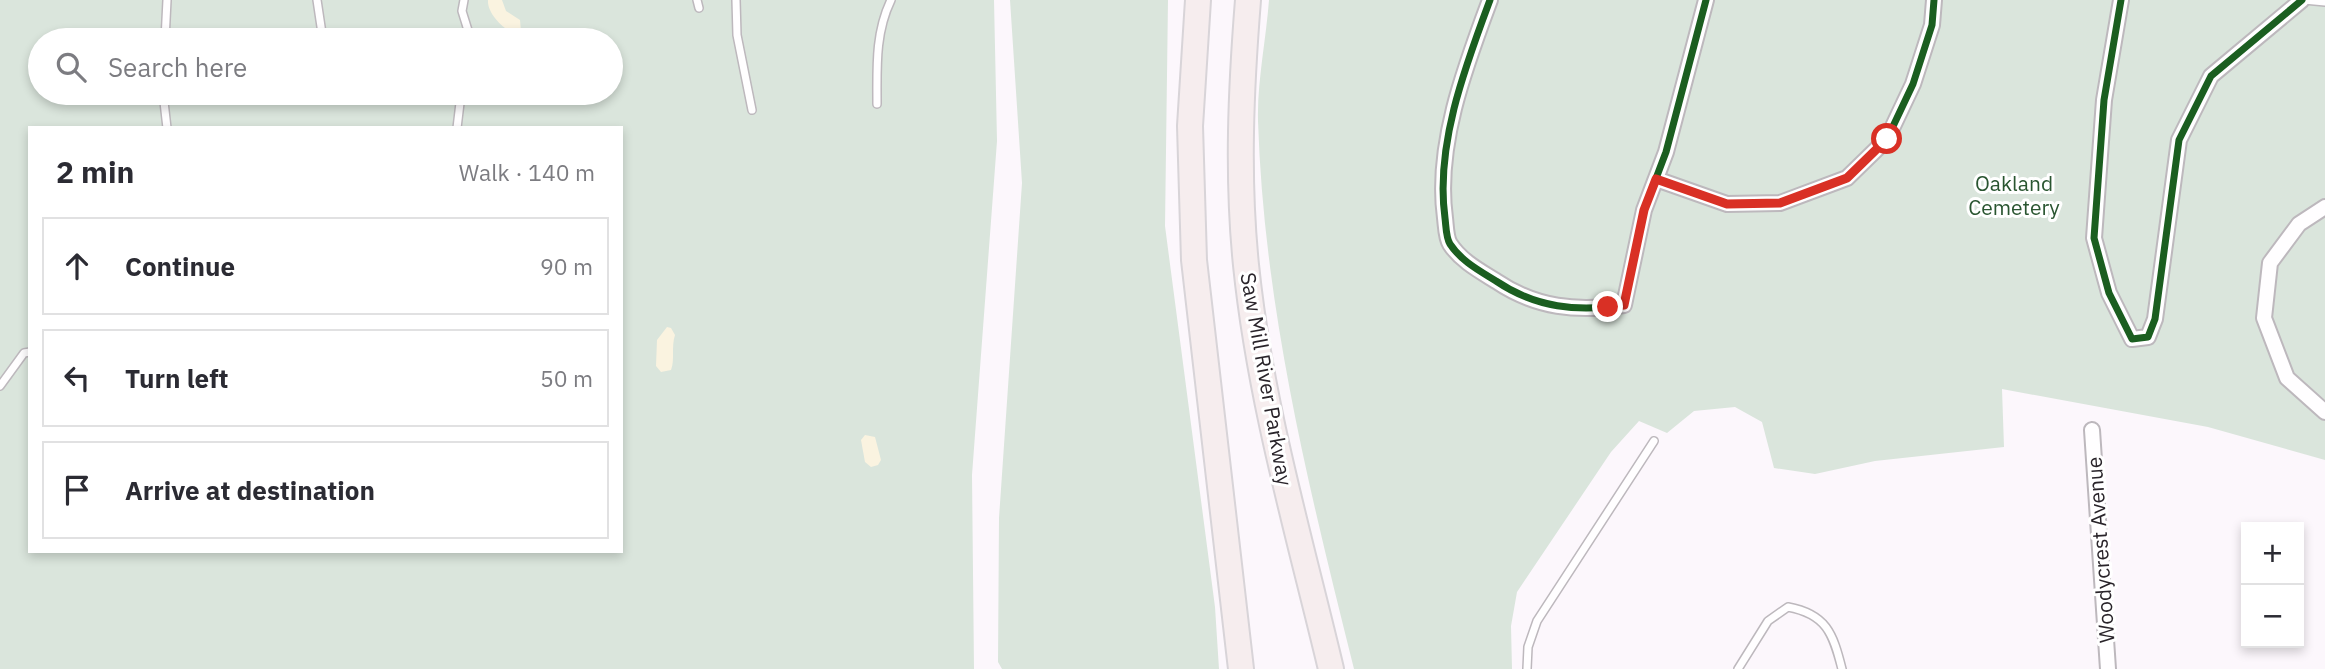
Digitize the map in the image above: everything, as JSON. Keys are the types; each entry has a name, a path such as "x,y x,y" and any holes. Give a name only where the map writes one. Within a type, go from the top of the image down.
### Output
{"highway":[{"path":"1198,0 1191,126 1194,260 1241,669"},
{"name":"Saw Mill River Parkway","path":"1248,0 1240,128 1246,263 1266,397 1331,669"}],"street":[{"path":"1490,0 1470,53 1451,128 1442,196 1449,243 1466,262 1506,288 1551,305 1584,311 1624,305 1644,210 1666,152 1706,0"},
{"path":"1656,179 1727,204 1780,203 1847,178 1887,139 1913,84 1932,25 1934,0"},
{"path":"2121,0 2104,100 2094,238 2109,293 2132,339 2148,337 2155,319 2179,140 2211,76 2303,0"},
{"path":"2325,207 2299,224 2270,263 2264,318 2287,378 2325,412"},
{"name":"Woodycrest Avenue","path":"2092,430 2108,669"}],"lane":[{"path":"166,28 167,0"},
{"path":"317,0 321,28"},
{"path":"464,0 462,11 467,28"},
{"path":"736,0 737,35 752,110"},
{"path":"877,104 880,32 882,19 891,0"},
{"path":"2303,0 2325,2"},
{"path":"164,105 167,126"},
{"path":"457,126 460,105"},
{"path":"0,386 24,353 28,352"},
{"path":"1527,669 1528,647 1537,621 1654,441"},
{"path":"1738,669 1768,621 1787,607 1809,611 1830,631 1842,669"}],"green space":[{"path":"0,0 994,0 997,141 972,475 974,669 0,669"},
{"path":"1010,0 1168,0 1165,226 1215,607 1219,669 1002,669 998,662 999,518 1022,183"},
{"name":"Oakland Cemetery","path":"1269,0 2325,0 2325,460 2208,427 2002,389 2004,447 1875,461 1815,474 1774,468 1762,422 1735,407 1694,411 1667,433 1639,421 1611,452 1517,592 1511,626 1512,669 1354,669 1305,466 1269,260 1258,106"}],"sand":[{"path":"488,0 502,0 506,11 520,20 521,28 506,28 493,15"},
{"path":"667,327 671,328 675,335 673,362 671,370 661,372 656,366 657,340"},
{"path":"865,435 875,437 881,460 878,465 871,467 865,462 861,440"}],"cycle path":[{"path":"1490,0 1462,79 1448,135 1443,191 1448,239 1465,261 1511,290 1542,302 1573,308 1624,305 1644,210 1666,152 1706,0"},
{"path":"1656,179 1727,204 1780,203 1847,178 1887,139 1913,84 1932,25 1934,0"},
{"path":"2121,0 2104,100 2094,238 2109,293 2132,339 2148,337 2155,319 2179,140 2211,76 2302,0"}],"route":[{"path":"1608,307 1624,305 1644,210 1656,179 1692,189 1727,204 1780,203 1847,178 1887,139"}]}
